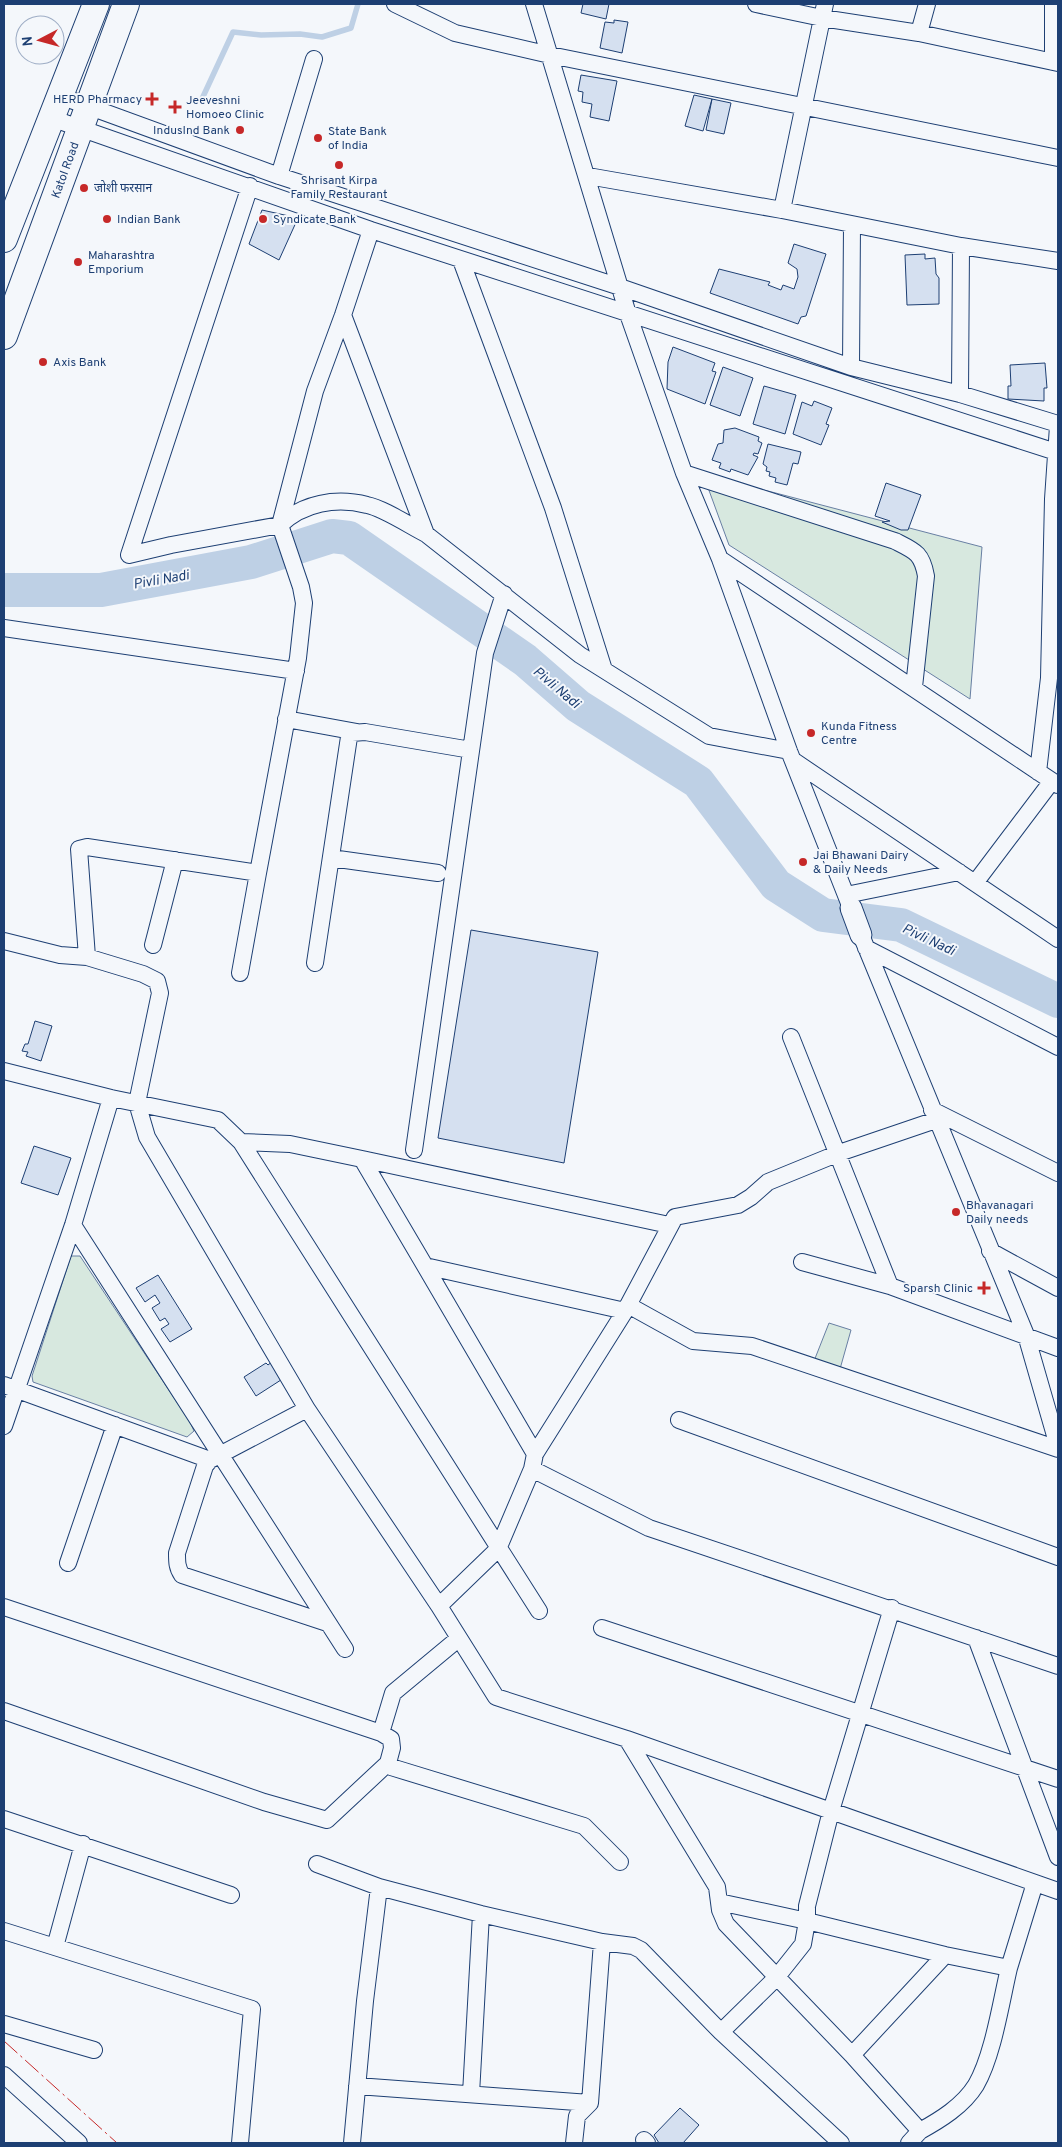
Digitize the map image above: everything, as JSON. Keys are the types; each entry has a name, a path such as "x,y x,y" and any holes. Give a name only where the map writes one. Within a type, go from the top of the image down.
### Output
{"main road":[{"path":"4,239 96,4"},
{"name":"Katol Road","path":"4,336 126,4"}],"street":[{"path":"395,4 455,33 550,55 1058,158"},
{"path":"534,4 588,176 628,314 684,473 720,559 791,756 863,941 1026,1335 1058,1447"},
{"path":"756,4 824,11 1056,62 1053,4"},
{"path":"919,33 927,4"},
{"path":"782,210 824,11"},
{"path":"279,176 314,59"},
{"path":"56,107 279,176 620,287 851,367 960,394 1058,425 1056,452 1054,678 1050,779 975,883"},
{"path":"56,107 250,186 371,230 1056,452"},
{"path":"588,176 782,210 961,246 1058,261"},
{"path":"250,186 129,555 171,545 282,532"},
{"path":"851,367 852,225"},
{"path":"240,973 296,671 304,603 297,573 282,532 315,391 343,316 371,230"},
{"path":"960,394 961,246"},
{"path":"461,260 553,508 604,670"},
{"path":"343,316 426,534"},
{"path":"684,473 895,541 917,552 923,561 926,576 914,687"},
{"path":"282,532 293,513 324,502 333,502 368,505 426,534 580,655 709,736 791,756 1058,939"},
{"path":"720,559 1050,779"},
{"path":"414,1150 485,653 504,594"},
{"path":"4,628 296,671"},
{"path":"286,719 471,750"},
{"path":"315,963 350,737 357,732"},
{"path":"87,957 79,849 87,847 258,873"},
{"path":"331,858 438,873"},
{"path":"153,945 174,860"},
{"path":"848,901 958,872"},
{"path":"4,941 60,955 87,957 144,974 157,981 160,993 137,1103 147,1137 307,1409 439,1606 496,1697 627,1739 1058,1891"},
{"path":"863,941 1058,1047"},
{"path":"791,1037 839,1153 890,1286"},
{"path":"4,1071 111,1098 218,1120 241,1142 539,1612"},
{"path":"4,1426 10,1387 73,1225 111,1098"},
{"path":"439,1606 498,1549 533,1461 626,1308 675,1217 681,1214 744,1201 768,1182 934,1115 1058,1173"},
{"path":"241,1142 290,1144 669,1225"},
{"path":"362,1160 425,1266 533,1461 649,1528 892,1608 1058,1666"},
{"path":"73,1225 214,1458 344,1650"},
{"path":"990,1251 1058,1288"},
{"path":"802,1262 890,1286 1058,1348"},
{"path":"425,1266 626,1308 693,1341 734,1344 763,1349 1058,1447"},
{"path":"10,1387 214,1458"},
{"path":"307,1409 214,1458 205,1466 177,1553 178,1569 182,1575 327,1623"},
{"path":"680,1420 1058,1557"},
{"path":"68,1563 115,1425"},
{"path":"4,1606 381,1733 391,1739 392,1748 388,1762 327,1820 264,1802 4,1711"},
{"path":"721,2032 776,1978 803,1944 807,1921 807,1906 831,1811 892,1608"},
{"path":"602,1628 1058,1778"},
{"path":"976,1638 1058,1857"},
{"path":"381,1733 393,1692 458,1639"},
{"path":"627,1739 717,1887 720,1910 726,1924 852,2055 914,2137 956,2107 975,2086 986,2063 1010,1968 1035,1883"},
{"path":"388,1762 396,1770 584,1826 620,1862"},
{"path":"4,1819 231,1895"},
{"path":"54,1947 83,1844"},
{"path":"317,1864 379,1888 482,1914 602,1942 626,1945 641,1950 721,2032 841,2143"},
{"path":"352,2143 356,2086 379,1888"},
{"path":"719,1902 807,1921 945,1955 1010,1968"},
{"path":"471,2094 482,1914"},
{"path":"4,1931 252,2009 240,2143"},
{"path":"574,2143 577,2116 590,2103 602,1942"},
{"path":"852,2055 945,1955"},
{"path":"4,2024 94,2050"},
{"path":"4,2074 79,2143"},
{"path":"356,2086 590,2103"}],"shaded area":[{"path":"703,474 982,547 970,699 729,545"},
{"path":"71,1256 80,1256 190,1422 194,1431 187,1437 33,1382 32,1376"},
{"path":"829,1323 851,1330 840,1369 814,1361"}],"building":[{"path":"583,4 609,4 606,19 581,13"},
{"path":"614,20 628,22 622,53 600,48 605,22 614,23"},
{"path":"581,75 617,81 609,121 590,117 592,104 582,102 583,92 578,91"},
{"path":"694,95 712,99 703,131 685,126"},
{"path":"712,99 731,103 724,134 706,130"},
{"path":"262,210 298,218 279,260 249,244"},
{"path":"794,244 826,254 806,316 801,317 798,324 710,293 719,269 770,282 768,285 781,290 783,285 794,289 798,277 797,269 788,263"},
{"path":"925,254 925,259 935,258 936,274 939,278 939,304 907,305 905,255"},
{"path":"673,347 715,363 712,371 716,372 705,404 667,389 668,362"},
{"path":"1045,363 1047,388 1044,388 1044,401 1008,399 1008,386 1011,386 1010,365"},
{"path":"723,367 753,378 740,416 710,405"},
{"path":"764,386 796,395 785,434 753,424"},
{"path":"814,401 832,408 826,424 829,425 821,445 793,434 802,402 812,406"},
{"path":"735,428 759,437 758,441 762,443 758,454 754,453 753,455 758,457 748,475 731,469 730,472 719,468 721,463 712,460 718,444 723,443 724,430"},
{"path":"768,444 801,452 798,464 793,463 787,485 775,482 776,478 769,476 770,472 766,471 767,467 763,464"},
{"path":"886,483 921,495 908,530 901,530 882,522 890,521 875,516"},
{"path":"471,930 598,952 564,1163 438,1138"},
{"path":"35,1021 52,1026 41,1061 26,1056 28,1052 22,1051 25,1044 28,1044"},
{"path":"34,1146 71,1158 58,1195 21,1183"},
{"path":"158,1275 192,1329 170,1342 161,1329 169,1324 165,1318 160,1321 152,1308 160,1303 155,1295 145,1302 136,1288"},
{"path":"273,1361 284,1378 256,1396 244,1377 266,1363 268,1365"},
{"path":"680,2108 699,2125 683,2143 659,2143 654,2135"}],"waterway":[{"path":"201,101 233,32 261,35 300,34 322,37 351,28 358,4"},
{"name":"Pivli Nadi","path":"4,590 101,590 251,562 332,536 349,538 525,660 578,706 698,782 776,885 823,915 901,925 1058,1001"}],"power":[{"path":"4,2041 117,2143"}],"place":[{"name":"HERD Pharmacy","path":"152,99"},
{"name":"Jeeveshni Homoeo Clinic","path":"175,107"},
{"name":"IndusInd Bank","path":"240,130"},
{"name":"State Bank of India","path":"318,138"},
{"name":"Shrisant Kirpa Family Restaurant","path":"339,165"},
{"name":"जोशी फरसान","path":"84,188"},
{"name":"Indian Bank","path":"107,219"},
{"name":"Syndicate Bank","path":"263,219"},
{"name":"Maharashtra Emporium","path":"78,262"},
{"name":"Axis Bank","path":"43,362"},
{"name":"Kunda Fitness Centre","path":"811,733"},
{"name":"Jai Bhawani Dairy & Daily Needs","path":"803,862"},
{"name":"Bhavanagari Daily needs","path":"956,1212"},
{"name":"Sparsh Clinic","path":"984,1288"}]}
